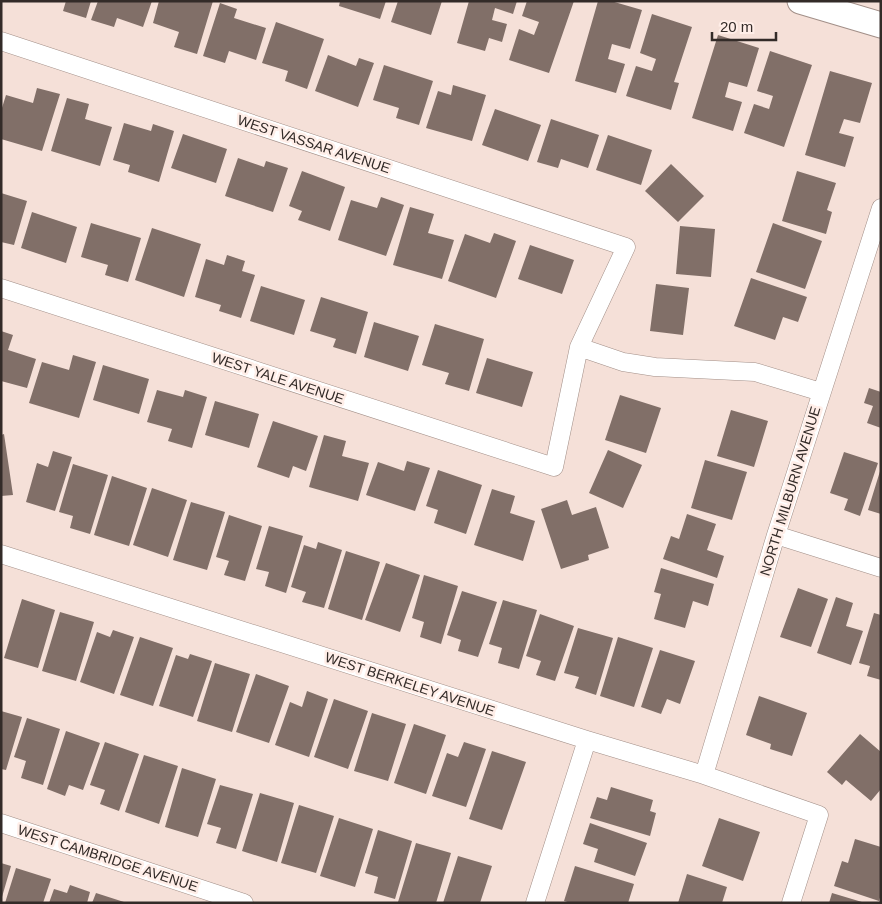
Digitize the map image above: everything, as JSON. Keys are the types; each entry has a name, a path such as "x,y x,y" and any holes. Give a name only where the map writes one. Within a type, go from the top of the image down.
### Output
{"main road":[{"path":"800,1 881,24"}],"street":[{"name":"WEST VASSAR AVENUE","path":"1,41 626,247 579,347"},
{"name":"NORTH MILBURN AVENUE","path":"704,775 776,535 881,208"},
{"name":"WEST YALE AVENUE","path":"1,288 554,467 579,347"},
{"path":"579,347 623,362 655,367 754,372 821,392"},
{"path":"776,535 881,568"},
{"name":"WEST BERKELEY AVENUE","path":"1,554 587,740 704,775 819,815 791,903"},
{"path":"535,903 587,740"},
{"name":"WEST CAMBRIDGE AVENUE","path":"1,823 244,903"}],"building":[{"path":"66,1 91,1 86,18 63,11"},
{"path":"98,1 152,1 143,27 117,18 114,27 91,20"},
{"path":"159,1 213,1 197,54 174,47 179,32 153,23"},
{"path":"340,1 386,1 380,19 339,6"},
{"path":"398,1 442,1 431,35 391,22"},
{"path":"469,1 517,1 513,14 495,8 492,20 507,24 502,42 489,38 485,51 457,43"},
{"path":"527,1 574,1 549,73 509,60 519,29 534,35 539,22 522,16"},
{"path":"598,1 611,1 642,10 630,49 612,44 608,59 625,64 616,93 575,81"},
{"path":"220,3 237,9 234,18 266,28 256,60 229,51 225,63 203,56"},
{"path":"652,14 692,27 674,82 679,83 671,110 626,96 636,66 652,71 656,59 640,53"},
{"path":"276,22 324,39 307,89 285,81 288,71 262,63"},
{"path":"718,35 759,48 747,87 729,82 725,97 742,102 733,131 692,118"},
{"path":"770,51 812,65 784,147 744,133 754,104 769,109 773,96 757,91"},
{"path":"328,55 356,66 359,58 374,63 358,107 315,91"},
{"path":"384,65 433,81 419,125 396,118 399,108 373,100"},
{"path":"830,71 872,83 860,123 844,119 839,133 854,137 845,167 805,155"},
{"path":"453,85 486,95 472,141 426,128 438,91 451,95"},
{"path":"37,88 60,94 42,151 1,139 1,111 6,95 33,103"},
{"path":"67,98 89,104 85,119 112,127 100,166 51,151"},
{"path":"495,109 541,125 528,161 482,145"},
{"path":"551,119 599,135 588,168 561,159 558,168 537,162"},
{"path":"124,123 151,131 153,124 174,131 159,182 128,172 130,165 113,160"},
{"path":"183,134 227,149 216,183 171,168"},
{"path":"608,135 652,150 641,185 596,170"},
{"path":"238,158 264,167 266,161 288,168 273,212 225,196"},
{"path":"671,164 704,196 678,222 645,191"},
{"path":"302,171 345,187 330,231 298,220 302,211 289,206"},
{"path":"797,171 836,183 827,210 832,212 826,234 782,221"},
{"path":"1,193 27,201 14,245 1,242"},
{"path":"381,197 404,205 386,256 338,240 351,200 377,208"},
{"path":"410,207 434,214 428,233 454,240 442,279 393,265"},
{"path":"32,212 77,227 66,263 21,248"},
{"path":"91,223 141,238 128,282 105,275 108,265 81,257"},
{"path":"773,223 822,241 805,289 756,272"},
{"path":"680,226 715,229 711,277 676,274"},
{"path":"152,228 201,244 184,297 135,280"},
{"path":"494,233 516,241 496,298 448,281 465,234 490,243"},
{"path":"530,245 574,260 562,294 518,279"},
{"path":"227,255 245,261 242,271 255,275 241,318 219,311 221,305 195,297 206,259 224,265"},
{"path":"751,278 807,297 798,322 783,317 775,340 734,326"},
{"path":"656,284 689,288 683,335 650,331"},
{"path":"261,286 305,300 294,335 250,321"},
{"path":"321,297 368,312 356,354 333,347 336,339 310,331"},
{"path":"374,322 419,336 408,371 364,357"},
{"path":"435,324 484,339 469,391 445,384 449,373 422,365"},
{"path":"1,331 13,335 8,350 36,359 27,388 1,381"},
{"path":"73,355 96,362 79,418 29,403 42,362 69,370"},
{"path":"487,358 533,372 522,407 476,393"},
{"path":"103,365 149,379 139,414 93,400"},
{"path":"869,388 881,392 881,428 867,423 873,406 864,403"},
{"path":"157,390 183,397 185,390 207,397 192,448 168,441 172,429 147,422"},
{"path":"620,395 661,408 646,453 605,440"},
{"path":"215,401 259,414 249,448 205,435"},
{"path":"731,410 768,421 754,467 717,456"},
{"path":"273,421 318,436 306,471 293,466 289,478 257,467"},
{"path":"4,434 13,495 1,496 1,435"},
{"path":"324,435 346,441 342,456 369,463 358,501 309,487"},
{"path":"608,450 642,465 623,508 589,493"},
{"path":"53,451 72,457 55,511 26,502 37,463 48,467"},
{"path":"844,452 878,463 860,516 844,510 848,499 830,493"},
{"path":"705,460 747,472 732,520 691,508"},
{"path":"407,461 430,468 415,511 366,495 378,462 404,471"},
{"path":"73,464 108,475 90,534 70,528 73,516 59,512"},
{"path":"881,468 881,514 868,510"},
{"path":"438,470 482,485 466,534 434,523 438,510 426,506"},
{"path":"112,476 147,488 129,546 94,535"},
{"path":"152,488 187,500 168,557 133,545"},
{"path":"492,489 515,496 510,513 535,521 523,561 474,545"},
{"path":"567,500 572,515 596,507 609,548 588,555 589,560 561,569 541,509"},
{"path":"191,502 225,512 207,570 173,560"},
{"path":"687,514 716,524 707,550 724,556 717,578 663,559 671,536 679,539"},
{"path":"229,515 262,526 245,581 224,575 229,561 216,557"},
{"path":"269,526 303,536 286,593 265,586 269,572 256,569"},
{"path":"318,542 342,550 324,608 302,602 306,592 291,587 304,545 316,549"},
{"path":"346,551 380,562 362,620 328,609"},
{"path":"386,563 420,575 400,632 365,620"},
{"path":"661,568 714,584 708,606 693,601 685,628 654,619 661,594 654,592"},
{"path":"424,575 458,586 441,644 420,637 424,622 412,618"},
{"path":"798,588 828,599 811,647 780,637"},
{"path":"462,591 497,602 478,657 458,651 461,640 447,635"},
{"path":"836,597 853,603 846,626 863,631 851,665 817,653"},
{"path":"22,599 55,610 38,668 4,658"},
{"path":"503,600 537,610 519,669 498,663 502,648 489,644"},
{"path":"60,612 94,622 76,681 42,671"},
{"path":"874,613 881,615 881,680 867,676 870,666 859,663"},
{"path":"540,614 574,626 555,681 536,675 541,661 526,656"},
{"path":"578,628 613,638 596,695 575,688 579,677 564,673"},
{"path":"113,630 134,637 114,694 80,682 97,632 110,637"},
{"path":"140,637 173,648 153,706 120,695"},
{"path":"618,637 653,648 634,707 600,696"},
{"path":"660,650 695,661 680,704 667,699 661,714 641,707"},
{"path":"190,654 212,661 193,717 159,706 176,655 188,659"},
{"path":"215,663 250,674 232,732 197,721"},
{"path":"256,674 289,686 269,743 236,732"},
{"path":"307,691 328,699 309,757 275,745 290,702 302,707"},
{"path":"759,696 807,713 792,756 770,749 771,744 746,735"},
{"path":"334,699 368,711 348,769 314,757"},
{"path":"1,711 22,717 6,770 1,769"},
{"path":"372,713 406,724 388,781 354,771"},
{"path":"27,718 60,729 43,785 21,778 26,761 14,757"},
{"path":"414,724 446,735 426,794 394,783"},
{"path":"66,731 100,743 83,790 69,785 65,796 47,789"},
{"path":"860,734 881,752 881,789 871,801 846,780 842,785 827,772"},
{"path":"105,742 139,754 119,811 100,804 105,790 90,785"},
{"path":"464,742 486,749 466,807 432,796 447,753 458,757"},
{"path":"492,751 526,762 502,830 469,819"},
{"path":"144,755 178,766 159,824 125,812"},
{"path":"182,768 216,779 198,837 165,827"},
{"path":"220,785 253,794 236,849 216,843 221,828 207,824"},
{"path":"611,787 653,800 650,811 656,813 650,836 590,818 597,797 607,800"},
{"path":"260,793 294,803 277,862 242,851"},
{"path":"299,805 334,816 316,873 281,863"},
{"path":"339,818 373,829 355,887 320,876"},
{"path":"719,818 760,832 743,881 702,866"},
{"path":"590,823 647,843 635,876 594,862 598,849 583,844"},
{"path":"378,830 412,841 395,899 374,893 378,877 365,873"},
{"path":"855,839 881,847 881,894 879,901 834,886 842,861 848,863"},
{"path":"416,843 451,853 436,903 398,902"},
{"path":"458,856 492,866 480,903 443,903"},
{"path":"1,863 11,866 2,897 1,897"},
{"path":"575,866 634,884 628,903 571,903 564,901"},
{"path":"16,868 51,879 43,903 5,903"},
{"path":"687,874 727,887 722,903 678,903"},
{"path":"70,885 90,892 87,903 49,903 54,889 67,893"},
{"path":"96,893 124,902 124,903 92,903"},
{"path":"832,893 862,902 862,903 829,903"}]}
